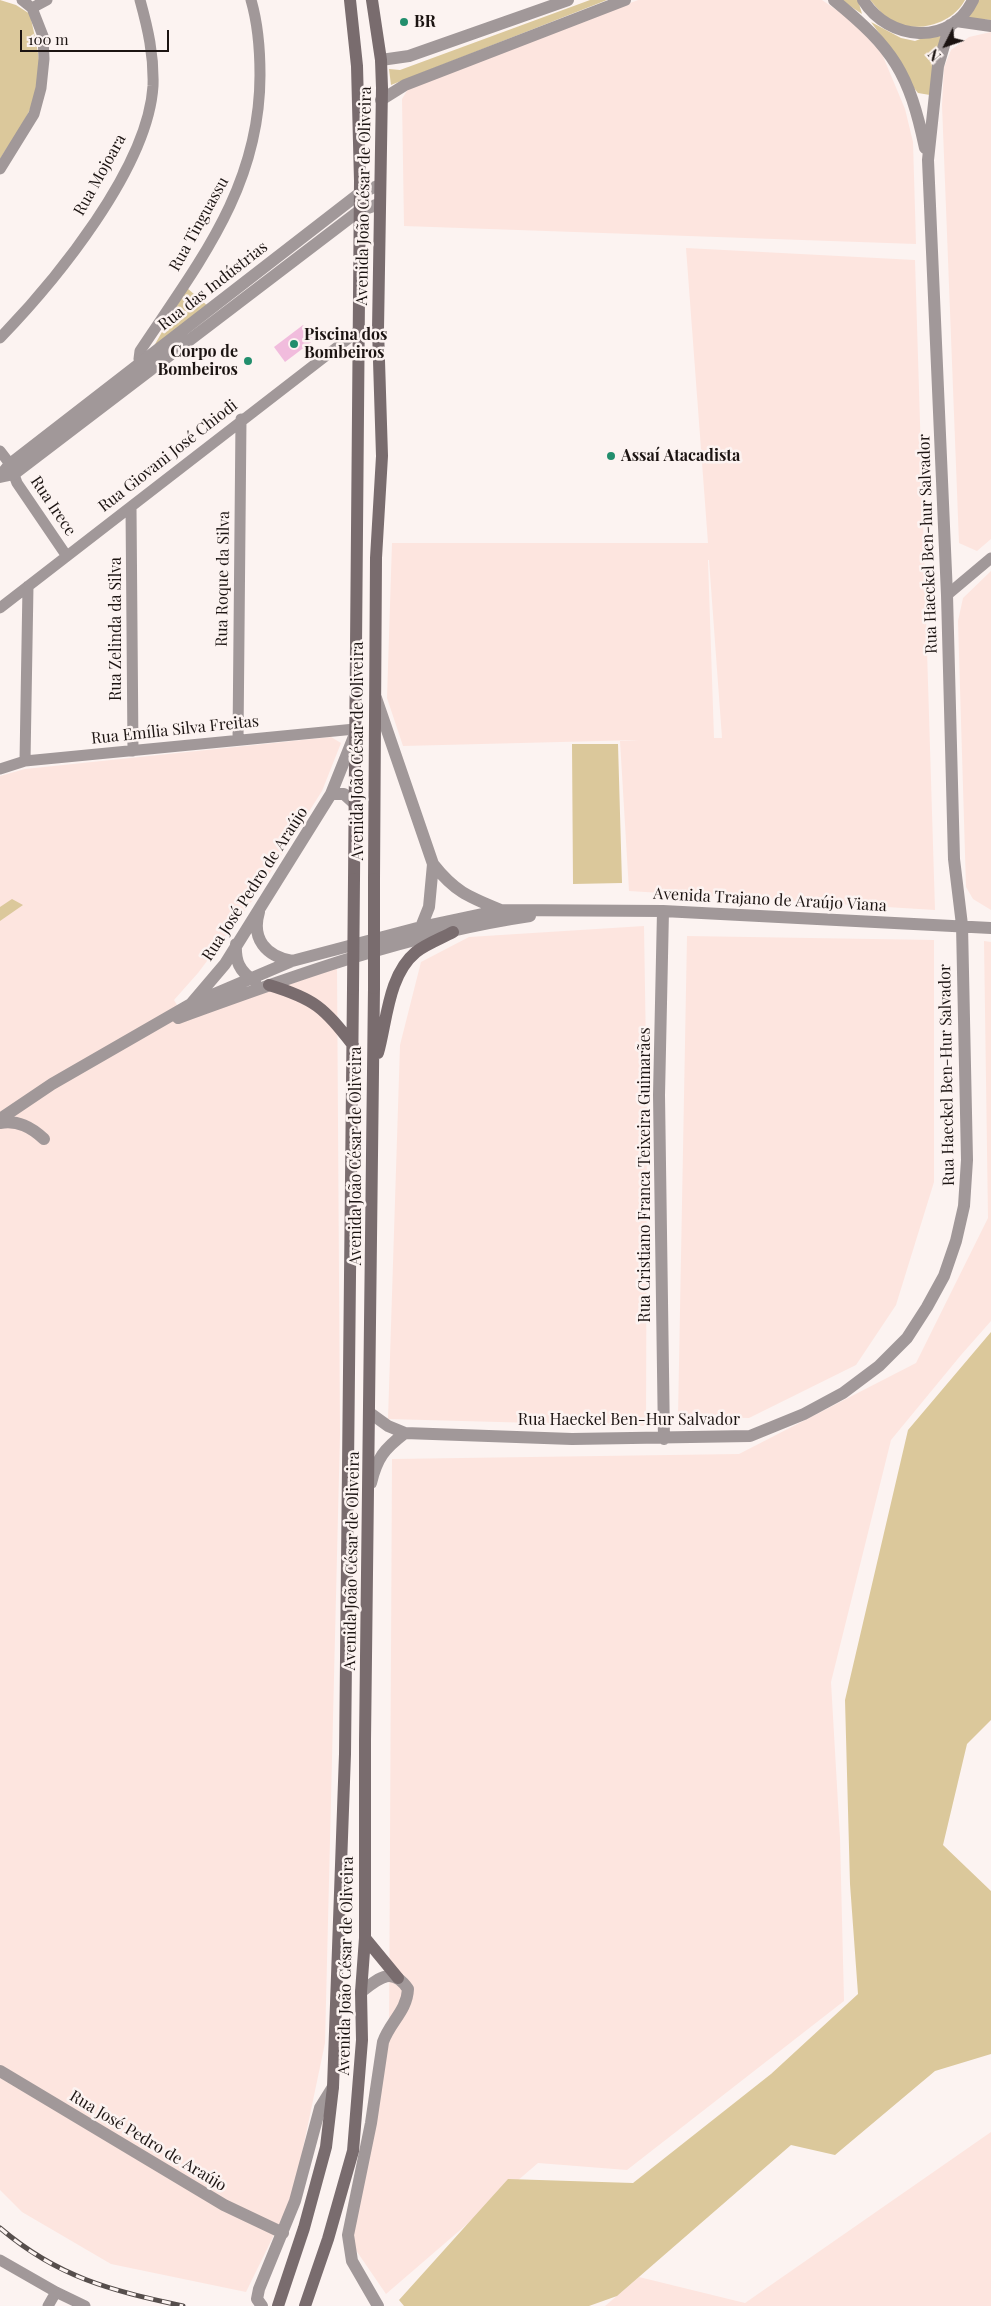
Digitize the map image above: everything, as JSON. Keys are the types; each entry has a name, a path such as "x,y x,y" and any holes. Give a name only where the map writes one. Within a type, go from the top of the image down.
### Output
{"main road":[{"name":"Avenida João César de Oliveira","path":"278,2306 304,2228 326,2146 333,2087 345,1754 360,193 358,66 350,0"},
{"name":"Avenida João César de Oliveira","path":"305,2306 328,2239 353,2150 362,2040 361,1992 365,1938 376,558 382,456 378,329 382,60 372,0"},
{"path":"355,691 360,697 366,699 375,696"},
{"path":"373,1072 393,990 401,971 415,952 454,932"},
{"path":"269,984 298,994 318,1005 333,1018 353,1044"},
{"path":"365,1938 398,1978"}],"street":[{"path":"0,169 34,114 41,88 44,59 43,36 32,8 22,0"},
{"path":"32,8 48,0"},
{"name":"Rua Mojoara","path":"0,338 39,297 78,246 108,199 134,150 145,123 152,87 152,42 140,0"},
{"name":"Rua Tinguassu","path":"141,363 140,352 204,254 236,194 245,171 260,101 260,54 255,14 251,0"},
{"path":"382,60 409,56 568,0"},
{"path":"381,100 405,85 625,0"},
{"name":"Rua Haeckel Ben-hur Salvador","path":"834,0 866,26 886,48 910,89 928,160"},
{"path":"863,0 874,16 892,27 911,33 931,32 953,23 973,0"},
{"path":"866,26 874,16"},
{"path":"953,23 991,26"},
{"name":"Rua Haeckel Ben-hur Salvador","path":"953,23 941,52 934,97 928,160 947,595 954,859 962,926"},
{"path":"910,89 925,98 934,97"},
{"name":"Rua das Indústrias","path":"12,469 141,363 360,193 380,185"},
{"name":"Rua das Indústrias","path":"0,477 150,373 359,211 379,204"},
{"name":"Rua Giovani José Chiodi","path":"0,608 358,330"},
{"path":"141,363 150,373"},
{"name":"Rua Roque da Silva","path":"238,740 241,419"},
{"name":"Rua Irece","path":"0,451 12,469 17,483 66,555"},
{"name":"Rua Zelinda da Silva","path":"131,507 133,751"},
{"path":"947,595 991,558"},
{"path":"25,761 28,586"},
{"name":"Avenida Trajano de Araújo Viana","path":"375,696 433,864 445,880 462,894 501,910"},
{"name":"Rua Emília Silva Freitas","path":"0,769 25,761 238,740 355,732"},
{"name":"Rua José Pedro de Araújo","path":"0,1119 52,1084 191,1004 225,964 331,794 355,732"},
{"path":"331,794 344,794 355,804"},
{"path":"366,953 421,927 429,907 433,864"},
{"path":"261,907 257,930 263,947 278,959 292,962"},
{"name":"Avenida Trajano de Araújo Viana","path":"191,1004 249,978 292,962 421,927 501,910 538,909 546,912 663,911 991,928"},
{"name":"Rua Cristiano Franca Teixeira Guimarães","path":"663,911 659,1095 664,1439"},
{"name":"Avenida Trajano de Araújo Viana","path":"178,1018 269,984 400,943 502,920 543,915 546,912"},
{"name":"Rua Haeckel Ben-Hur Salvador","path":"370,1412 388,1426 405,1434 664,1439 750,1436 804,1414 844,1393 879,1366 907,1338 944,1276 956,1241 964,1206 967,1160 962,926"},
{"path":"236,944 236,957 242,971 249,978 269,984"},
{"name":"Rua José Pedro de Araújo","path":"156,1025 178,1018"},
{"path":"0,1123 20,1123 34,1130 44,1139"},
{"path":"369,1488 374,1467 386,1448 405,1434"},
{"path":"361,1992 383,1977 390,1975 398,1978 408,1989 408,2001 386,2033 383,2042 372,2123 348,2235 352,2261 374,2305"},
{"name":"Rua José Pedro de Araújo","path":"0,2071 224,2206 283,2233"},
{"path":"262,2306 257,2299 259,2289 295,2201 320,2108 333,2087"},
{"path":"0,2260 85,2306"},
{"path":"48,2306 56,2292"}],"shaded area":[{"path":"0,0 16,5 30,14 40,74 34,100 28,113 0,159"},
{"path":"590,0 607,0 391,85 389,69 400,70"},
{"path":"638,0 822,0 854,22 882,54 905,109 913,142 916,244 404,226 402,99 408,89"},
{"path":"841,0 858,0 862,14"},
{"path":"870,0 965,0 953,15 944,20 935,24 915,27 905,26 892,21"},
{"path":"977,0 991,0 991,20 965,18"},
{"path":"871,22 901,38 915,41 946,29 930,95 918,93 909,82 898,59"},
{"path":"991,32 991,539 977,551 959,543 942,105 944,67 951,50 969,37"},
{"path":"686,248 915,260 935,910 629,891 620,741 639,740 403,746 387,698 392,543 708,543","holes":["709,560 722,738 714,738"]},
{"path":"187,288 209,307 150,353"},
{"name":"Piscina dos Bombeiros","path":"303,325 314,340 285,362 274,347"},
{"path":"991,571 991,910 973,899 966,887 958,621 963,598"},
{"path":"331,737 341,743 322,791 252,901 198,973 174,1000 183,1015 337,967 340,1434 325,2043 293,2196 246,2292 111,2264 22,2212 0,2190 0,776 25,769"},
{"path":"572,744 618,744 622,883 573,884"},
{"path":"12,899 23,905 0,921 0,907"},
{"path":"644,926 647,1114 646,1426 388,1419 400,1045 421,962 469,937"},
{"path":"687,936 934,940 934,1182 896,1305 856,1365 749,1418 678,1417"},
{"path":"984,941 991,942 991,1321 891,1440 831,1682 840,1838 844,2001 627,2170 538,2163 386,2294 351,2243 389,2037 392,1459 739,1454 916,1363 988,1218"},
{"path":"991,1332 991,1720 967,1744 943,1845 991,1891 991,2054 935,2071 835,2155 791,2145 617,2296 589,2306 404,2306 399,2300 508,2179 633,2183 771,2074 858,1994 850,1884 845,1700 908,1430"},
{"path":"991,2132 991,2306 605,2306 639,2277 745,2303"}],"railway":[{"path":"0,2228 43,2259 86,2280 132,2294 183,2306"}],"place":[{"name":"BR","path":"404,22"},
{"name":"Piscina dos Bombeiros","path":"294,344"},
{"name":"Corpo de Bombeiros","path":"248,361"},
{"name":"Assaí Atacadista","path":"611,456"}]}
